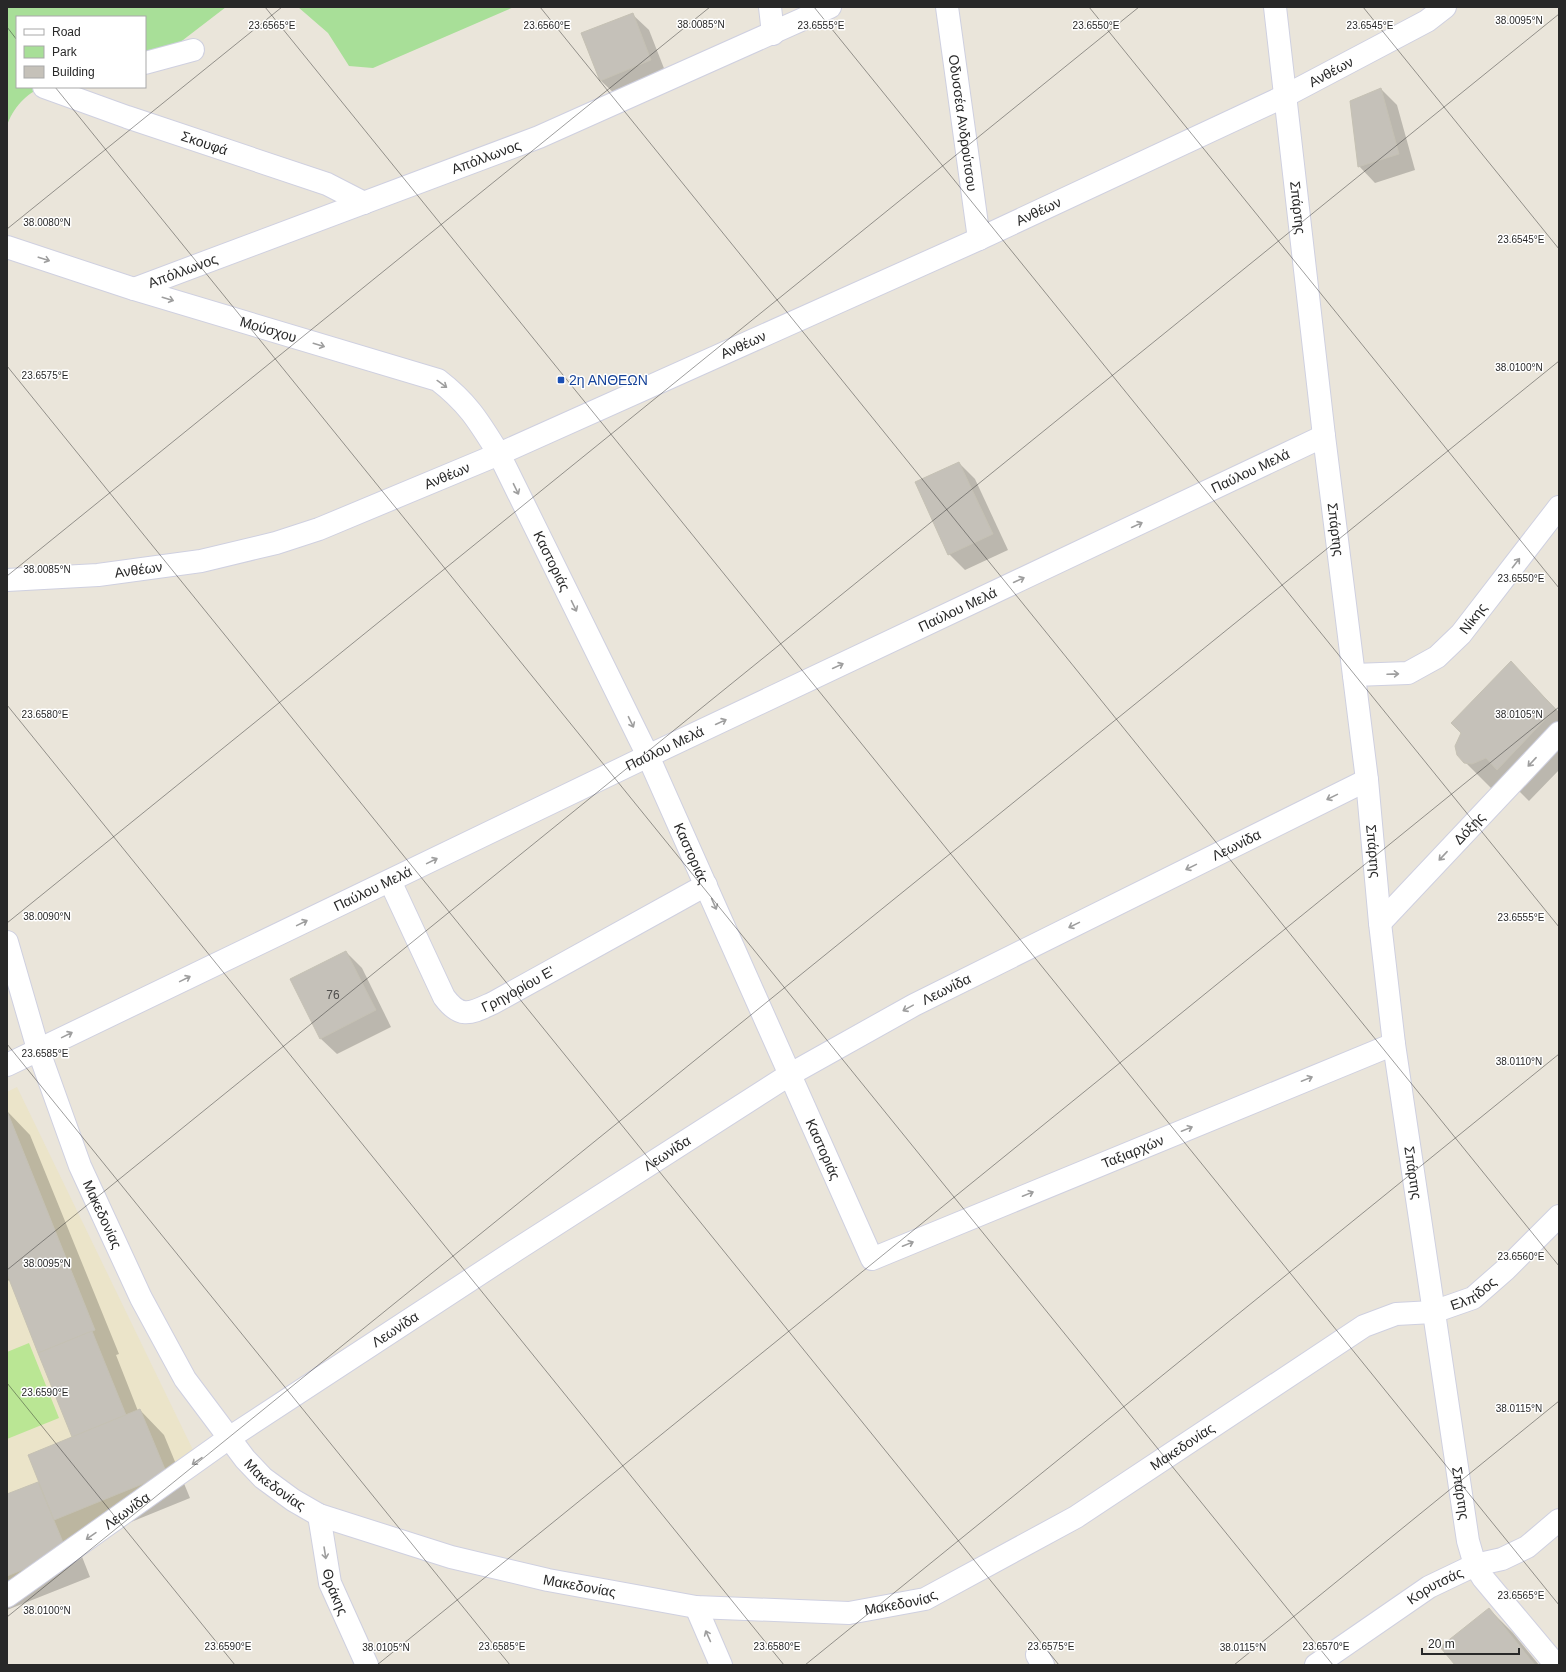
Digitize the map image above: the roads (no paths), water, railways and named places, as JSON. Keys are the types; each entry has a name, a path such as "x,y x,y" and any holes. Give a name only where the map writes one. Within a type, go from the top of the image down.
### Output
{"street":[{"path":"770,7 773,34"},
{"name":"Απόλλωνος","path":"134,289 539,137 773,34 830,7"},
{"name":"Οδυσσέα Ανδρούτσου","path":"947,7 979,239"},
{"name":"Σπάρτης","path":"1275,7 1324,436 1367,780 1380,923 1394,1044 1468,1541 1475,1565 1483,1578 1556,1665"},
{"name":"Ανθέων","path":"7,580 98,575 202,561 276,544 319,530 499,454 979,239 1285,96 1426,21 1445,7"},
{"path":"146,63 193,50"},
{"name":"Σκουφά","path":"53,88 127,117 327,184 364,202"},
{"name":"Μούσχου","path":"7,246 134,289 438,380 456,394 475,415 499,454"},
{"name":"Παύλου Μελά","path":"7,1065 648,756 1324,436"},
{"name":"Καστοριάς","path":"499,454 648,756 789,1075 872,1258"},
{"name":"Νίκης","path":"1354,675 1408,674 1437,657 1461,634 1559,507"},
{"name":"Δόξης","path":"1380,923 1559,733"},
{"name":"Λεωνίδα","path":"7,1596 229,1438 516,1250 789,1075 914,1005 1367,780"},
{"name":"Γρηγορίου Ε'","path":"390,881 444,997 452,1008 462,1013 474,1011 493,1003 706,885"},
{"name":"Μακεδονίας","path":"7,942 38,1049 80,1166 141,1298 185,1379 245,1459 263,1478 293,1500 319,1515 451,1557 548,1580 696,1607 849,1613 925,1599 1076,1517 1364,1326 1396,1314 1434,1312"},
{"name":"Ταξιαρχών","path":"872,1258 1394,1044"},
{"name":"Ελπίδος","path":"1434,1312 1473,1298 1505,1270 1559,1216"},
{"name":"Θράκης","path":"319,1515 330,1584 367,1665"},
{"name":"Κορυτσάς","path":"1316,1665 1429,1587 1475,1565 1502,1559 1527,1547 1559,1520"},
{"path":"696,1607 721,1665"}],"place":[{"name":"2η ΑΝΘΕΩΝ","path":"561,380"}]}
